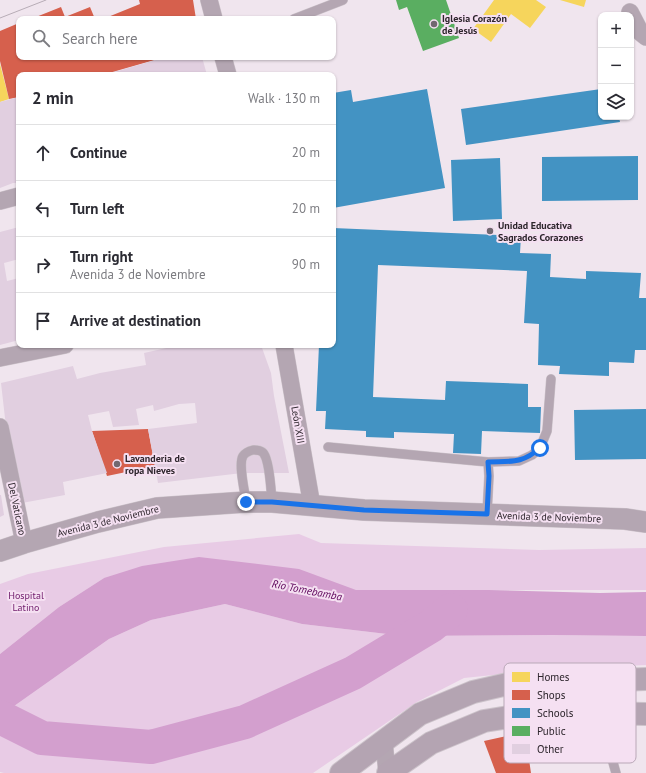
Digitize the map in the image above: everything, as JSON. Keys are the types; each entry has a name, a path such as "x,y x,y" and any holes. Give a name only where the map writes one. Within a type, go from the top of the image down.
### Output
{"main road":[{"path":"636,679 646,679"},
{"path":"341,773 420,714 473,692 504,685"},
{"path":"636,715 646,715"},
{"path":"388,773 431,743 484,721 504,718"}],"street":[{"path":"209,0 213,16"},
{"path":"634,20 641,33 646,37"},
{"path":"224,60 227,72"},
{"path":"0,201 16,197"},
{"path":"0,358 50,348"},
{"name":"León XIII","path":"285,348 312,506"},
{"name":"Del Vaticano","path":"0,427 24,543"},
{"name":"Avenida 3 de Noviembre","path":"0,551 98,522 157,508 246,502 272,502 364,510 625,519 646,522"},
{"name":"Avenida 3 de Noviembre","path":"625,519 646,514"},
{"path":"384,741 388,773"}],"lane":[{"path":"302,16 343,0"},
{"path":"328,447 488,462 519,461 532,455 540,448 547,431 551,379"},
{"path":"246,502 241,463 243,456 248,451 256,450 262,451 265,455 269,473 272,502"},
{"path":"487,514 489,476 488,462"},
{"path":"613,763 616,773"}],"green space":[{"name":"Hospital Latino","path":"299,534 321,543 539,550 646,548 646,590 356,590 104,578 59,607 0,654 0,584 28,574 164,547"},
{"path":"225,604 302,624 404,636 646,636 646,665 636,665 636,663 504,663 504,674 464,678 417,702 313,773 0,772 0,716 109,639 151,620"}],"water":[{"name":"Río Tomebamba","path":"199,557 299,569 356,590 489,590 600,593 646,592 646,636 404,636 302,624 225,604 151,620 109,639 0,716 0,654 59,607 104,578 142,566"}],"building: Homes":[{"path":"494,0 536,0 546,7 530,28 511,14 491,42 473,29"},
{"path":"560,0 586,0 584,7"},
{"path":"0,64 9,99 0,102"}],"building: Shops":[{"path":"139,0 193,0 196,16 110,16 140,4"},
{"path":"61,7 65,16 38,16"},
{"path":"90,7 94,16 68,16"},
{"path":"16,24 16,60 154,60 112,72 16,72 16,98 9,99 0,61 0,31"},
{"path":"148,429 155,466 107,476 92,431"},
{"path":"504,737 504,763 530,763 531,773 496,773 484,741"}],"building: Schools":[{"path":"427,89 445,188 336,207 336,92 351,90 353,102"},
{"path":"598,89 598,120 620,120 620,122 466,145 461,109"},
{"path":"638,156 638,200 542,201 542,157"},
{"path":"500,158 502,219 453,221 451,160"},
{"path":"336,228 521,236 520,253 551,254 550,277 586,279 586,271 641,273 639,298 646,298 646,350 635,350 634,363 609,362 609,376 559,374 560,366 538,365 539,324 524,323 527,271 378,265 373,397 445,400 446,381 528,384 528,407 541,407 540,433 482,431 481,454 453,453 454,434 394,432 394,438 366,437 366,431 325,429 326,411 316,411 319,348 336,348"},
{"path":"646,409 646,459 575,460 574,410"}],"building: Public":[{"name":"Iglesia Corazón de Jesús","path":"396,0 446,0 459,38 423,51 407,7 399,10"}],"building: Other":[{"path":"156,60 203,60 206,72 114,72"},
{"path":"16,98 16,183 0,188 0,102"},
{"path":"16,228 16,260 4,263 7,281 16,279 16,341 0,345 0,232"},
{"path":"166,348 262,348 271,373 289,473 242,473 158,483 148,429 197,423 195,403 179,404 154,411 153,405 136,409 139,425 113,427 109,411 88,415 107,473 63,482 65,495 22,503 5,418 1,383 73,366 77,379 100,373 146,365 144,353"},
{"path":"0,495 4,515 0,517"}],"waterway":[{"path":"0,717 42,738 151,747 245,722 353,673 431,626 451,610"}],"tram line":[{"path":"0,18 46,0"}],"place":[{"name":"Iglesia Corazón de Jesús","path":"434,24"},
{"name":"Unidad Educativa Sagrados Corazones","path":"490,231"},
{"name":"Lavanderia de ropa Nieves","path":"117,464"}],"route":[{"path":"246,502 272,502 364,510 487,514 489,476 488,462 519,461 532,455 540,448"}]}
